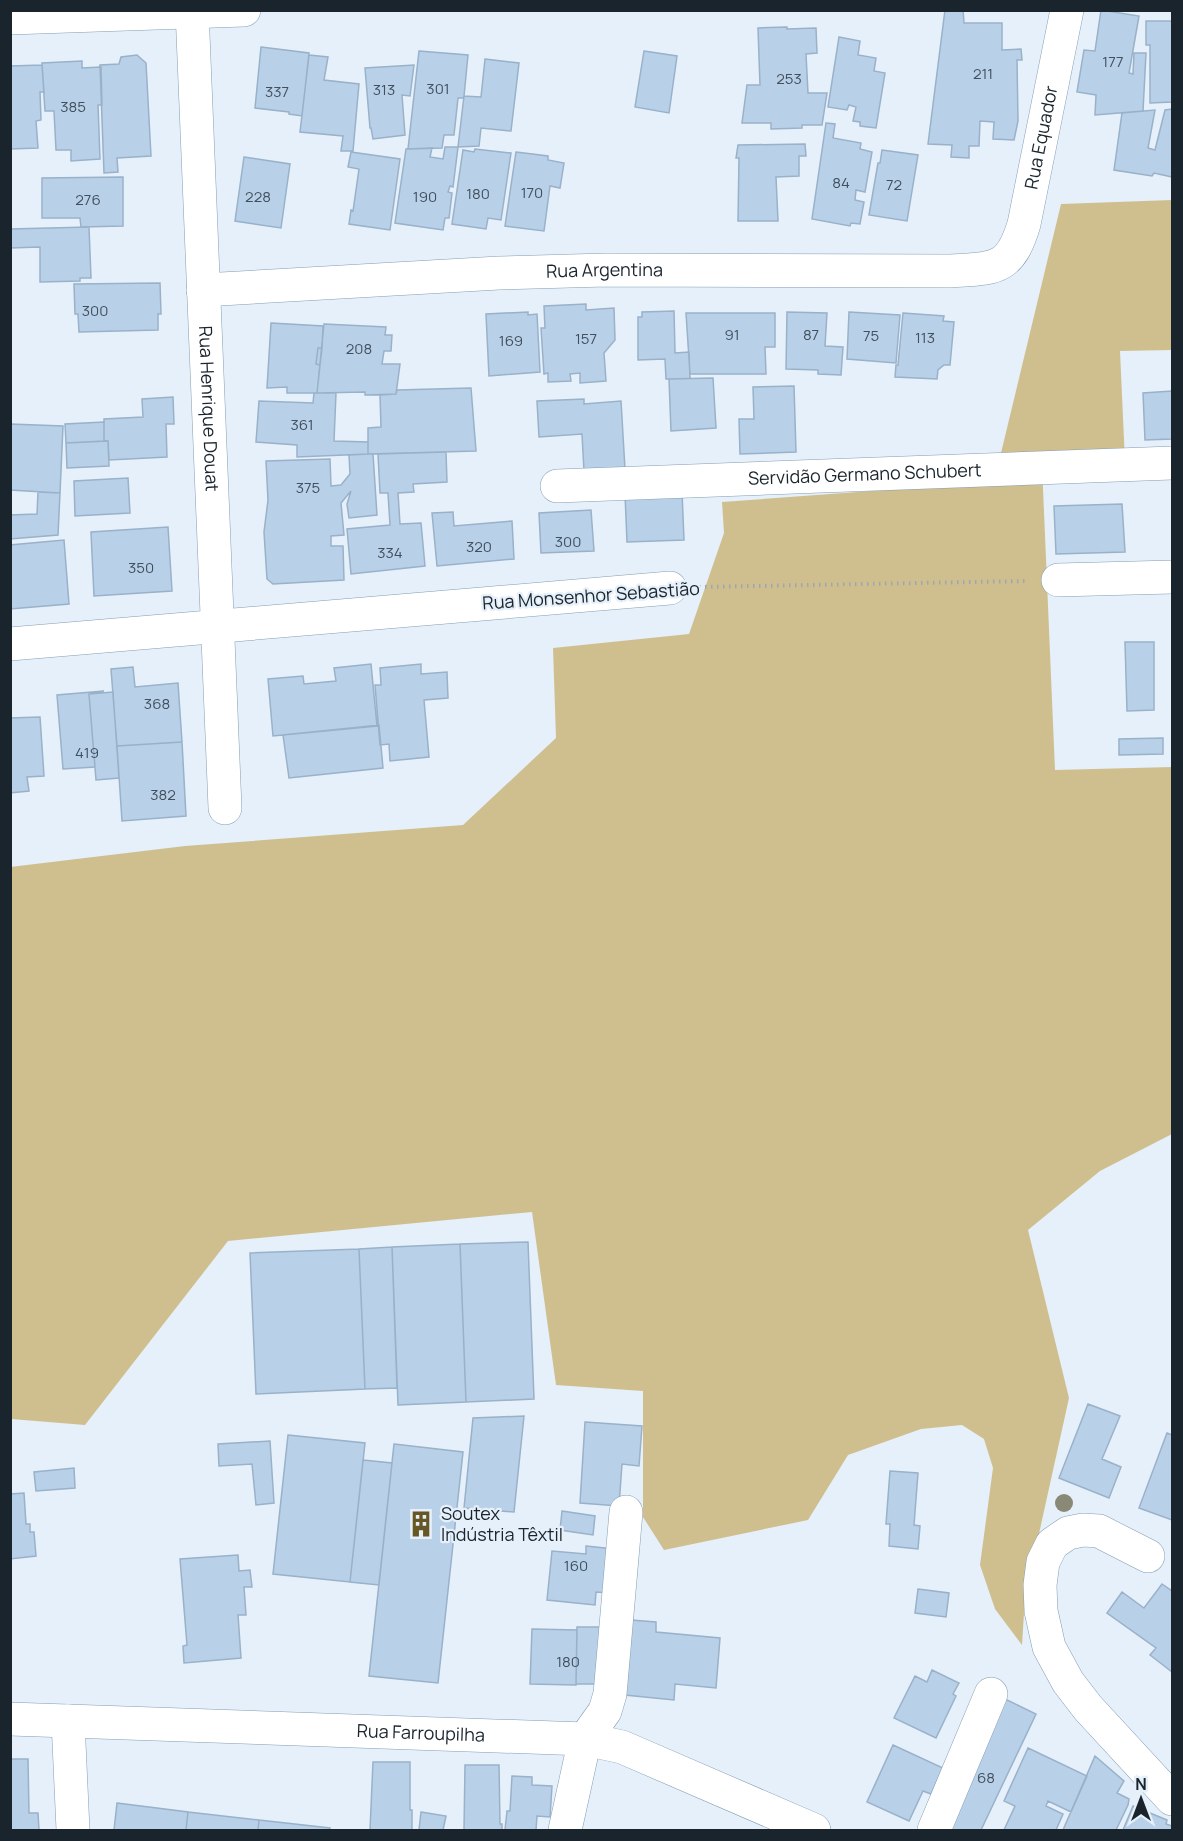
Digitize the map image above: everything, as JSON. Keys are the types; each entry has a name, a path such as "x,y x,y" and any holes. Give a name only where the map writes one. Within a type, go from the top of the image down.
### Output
{"street":[{"path":"10,18 244,10"},
{"name":"Rua Equador","path":"1006,261 1018,245 1024,224 1067,10"},
{"name":"Rua Henrique Douat","path":"192,11 225,808"},
{"name":"Rua Argentina","path":"203,290 500,273 606,270 951,271 984,268 1006,261"},
{"name":"Servidão Germano Schubert","path":"557,486 1173,464"},
{"path":"1058,580 1173,577"},
{"name":"Rua Monsenhor Sebastião","path":"10,644 670,588"},
{"path":"565,1830 585,1739 605,1711 610,1695 626,1512"},
{"path":"1148,1556 1099,1531 1083,1530 1068,1533 1052,1544 1043,1562 1040,1585 1041,1611 1049,1647 1068,1682 1088,1708 1173,1799"},
{"path":"934,1830 991,1695"},
{"name":"Rua Farroupilha","path":"10,1719 585,1739 622,1748 814,1830"},
{"path":"68,1721 73,1830"}],"path":[{"name":"Rua Monsenhor Sebastião","path":"670,588 1058,580"}],"shaded area":[{"path":"1172,200 1172,350 1120,351 1125,462 1042,465 1055,770 1172,767 1172,1134 1100,1171 1028,1230 1069,1398 1025,1597 1022,1645 995,1609 980,1565 993,1468 984,1439 962,1425 921,1429 848,1455 808,1520 664,1550 643,1517 643,1391 556,1385 532,1212 228,1241 85,1425 11,1419 10,867 185,846 463,825 556,738 553,648 689,634 724,533 722,502 994,482 1061,204"}],"building":[{"path":"945,10 963,10 964,23 1002,23 1002,50 1021,49 1022,60 1017,60 1018,121 1014,140 993,139 994,122 980,121 979,146 969,146 969,158 951,157 952,145 928,144"},
{"path":"1101,10 1139,16 1129,73 1133,74 1134,53 1146,53 1143,111 1095,115 1096,95 1077,92 1084,50 1095,51"},
{"path":"1146,21 1172,21 1172,102 1150,103 1150,45 1146,45"},
{"path":"787,27 787,29 816,28 817,53 806,54 808,93 827,93 822,125 771,129 771,123 742,123 747,85 760,85 758,28"},
{"path":"839,37 860,41 858,55 876,58 874,71 885,73 876,128 860,126 860,122 853,121 856,107 849,105 847,110 828,107"},
{"path":"261,47 309,53 302,116 255,108"},
{"path":"419,51 468,55 464,96 458,98 454,135 444,135 442,148 408,149"},
{"path":"644,51 677,56 669,113 635,107"},
{"path":"137,55 146,63 151,156 117,158 118,172 104,173 100,65 119,64 121,57"},
{"path":"309,55 328,57 324,80 359,84 353,151 341,151 343,136 300,132"},
{"path":"485,59 519,63 511,131 481,128 479,146 458,147 464,96 481,97"},
{"path":"82,61 82,68 101,67 102,105 98,105 100,159 71,161 71,150 56,150 54,111 45,111 42,63"},
{"path":"42,65 44,92 40,92 41,120 36,121 38,148 10,149 10,66"},
{"path":"414,65 410,96 402,95 405,135 373,139 365,68"},
{"path":"1172,109 1172,177 1154,173 1152,176 1114,170 1122,113 1155,110 1148,148 1155,150 1165,110"},
{"path":"826,123 835,124 833,138 861,143 860,149 872,152 865,192 856,190 855,200 864,202 860,224 851,223 850,226 812,219"},
{"path":"805,144 806,156 799,156 799,176 776,177 778,221 738,221 739,158 736,158 738,145"},
{"path":"445,147 458,147 453,187 450,186 448,192 452,193 449,218 445,218 443,230 395,223 406,149 432,148 430,157 443,159"},
{"path":"475,149 511,153 501,220 488,218 486,229 452,224 463,150 474,152"},
{"path":"882,150 918,155 907,221 869,215"},
{"path":"351,152 400,159 390,230 349,224 359,169 348,167"},
{"path":"516,152 548,156 548,160 564,163 560,188 550,186 544,231 505,226"},
{"path":"244,157 290,164 281,228 235,221"},
{"path":"123,177 123,226 81,227 80,218 42,218 42,178"},
{"path":"89,227 91,278 80,278 80,281 40,282 40,247 10,248 10,229"},
{"path":"160,283 161,314 158,314 158,330 79,332 78,314 75,314 74,284"},
{"path":"586,304 586,310 614,308 615,340 604,353 606,381 580,383 580,373 570,374 571,381 548,382 548,373 544,374 541,328 545,328 544,306"},
{"path":"674,311 675,353 689,352 690,379 666,379 665,359 638,360 638,317 642,317 642,312"},
{"path":"528,312 528,315 537,314 540,372 489,376 486,314"},
{"path":"787,312 827,313 825,346 843,347 841,375 818,374 818,370 786,369"},
{"path":"849,312 900,315 896,363 847,359"},
{"path":"686,313 775,313 775,347 765,347 766,374 690,374"},
{"path":"903,313 944,316 943,321 954,322 950,365 944,365 938,370 937,379 895,377"},
{"path":"271,323 323,326 322,348 318,348 316,364 320,365 317,393 287,393 287,387 267,388"},
{"path":"324,324 386,327 385,335 392,335 391,351 384,351 382,364 400,364 396,394 317,393"},
{"path":"318,348 322,348 320,365 316,364"},
{"path":"713,378 716,428 671,431 669,379"},
{"path":"794,386 796,452 740,454 739,419 754,419 753,387"},
{"path":"471,388 476,451 368,454 368,428 381,427 380,395 396,394 397,390"},
{"path":"1172,391 1172,439 1145,440 1143,393"},
{"path":"314,393 336,393 334,441 368,442 368,454 297,457 297,445 256,442 259,401 313,403"},
{"path":"173,397 174,424 166,424 167,457 109,460 108,441 104,441 104,419 143,417 142,399"},
{"path":"584,399 584,404 621,401 625,469 584,471 582,434 539,437 537,401"},
{"path":"104,422 104,441 66,443 65,424"},
{"path":"10,424 63,426 60,493 10,490"},
{"path":"108,441 109,466 67,468 66,443"},
{"path":"446,452 447,482 413,484 414,492 398,493 400,524 421,523 425,566 351,574 347,529 390,525 388,493 380,493 378,454"},
{"path":"373,454 377,515 349,518 347,504 351,491 341,503 344,535 331,536 331,546 343,546 344,580 273,584 267,579 264,532 268,500 266,461 330,459 331,486 341,485 350,474 349,455"},
{"path":"128,478 130,513 75,516 74,481"},
{"path":"38,492 60,493 58,535 10,539 10,515 37,514"},
{"path":"682,492 684,540 627,542 625,494"},
{"path":"1122,504 1125,552 1056,554 1054,506"},
{"path":"591,510 594,551 541,553 539,513"},
{"path":"453,512 454,526 512,521 514,559 437,566 432,513"},
{"path":"168,527 172,591 94,596 91,532"},
{"path":"64,540 69,604 10,609 10,545"},
{"path":"1125,642 1154,642 1154,710 1127,711"},
{"path":"371,664 377,726 273,736 268,679 303,676 304,684 336,681 334,668"},
{"path":"421,664 421,674 447,672 448,698 424,700 429,757 390,761 389,744 380,745 375,685 381,685 380,668"},
{"path":"133,667 135,687 178,683 182,742 117,746 111,669"},
{"path":"104,691 89,694 95,767 63,769 57,695"},
{"path":"113,692 119,778 96,780 89,694"},
{"path":"40,717 44,776 27,777 29,791 10,793 10,718"},
{"path":"379,725 383,768 289,778 283,735"},
{"path":"1163,738 1163,754 1119,755 1119,739"},
{"path":"182,742 186,816 122,821 117,746"},
{"path":"528,1242 534,1399 466,1402 460,1244"},
{"path":"460,1244 466,1402 398,1405 392,1247"},
{"path":"392,1247 397,1388 365,1389 359,1249"},
{"path":"359,1249 365,1389 256,1394 250,1253"},
{"path":"1088,1404 1120,1416 1102,1459 1121,1467 1109,1498 1059,1478"},
{"path":"524,1416 514,1512 464,1508 473,1418"},
{"path":"585,1422 642,1426 639,1466 622,1464 619,1506 580,1503"},
{"path":"1167,1433 1172,1435 1172,1520 1139,1508"},
{"path":"288,1435 365,1443 350,1582 273,1574"},
{"path":"270,1441 274,1503 256,1505 252,1464 219,1466 218,1444"},
{"name":"Soutex Indústria Têxtil","path":"394,1444 463,1452 438,1683 369,1676"},
{"path":"363,1460 392,1463 379,1585 350,1582"},
{"path":"74,1468 75,1488 36,1491 34,1472"},
{"path":"890,1471 918,1473 914,1525 920,1526 918,1549 889,1546 890,1524 886,1524"},
{"path":"24,1493 26,1524 30,1524 30,1532 34,1532 36,1556 10,1559 10,1494"},
{"path":"562,1511 595,1516 593,1535 560,1530"},
{"path":"586,1546 614,1549 610,1593 596,1592 595,1605 547,1600 552,1551 586,1554"},
{"path":"238,1555 239,1571 250,1570 252,1587 244,1587 246,1615 238,1615 241,1658 184,1663 183,1646 187,1645 180,1559"},
{"path":"1162,1584 1172,1591 1172,1672 1150,1655 1156,1648 1107,1613 1122,1592 1144,1608"},
{"path":"918,1589 949,1593 946,1617 915,1613"},
{"path":"631,1620 656,1622 656,1632 720,1638 716,1688 675,1684 674,1700 625,1695"},
{"path":"577,1627 605,1627 605,1684 576,1684"},
{"path":"532,1629 577,1630 576,1685 530,1684"},
{"path":"932,1670 959,1683 953,1694 956,1696 936,1738 894,1718 915,1676 927,1682"},
{"path":"1005,1699 1036,1714 981,1830 942,1830"},
{"path":"893,1745 943,1768 931,1794 923,1791 909,1821 867,1802"},
{"path":"1028,1748 1087,1776 1071,1812 1048,1801 1046,1806 1063,1814 1056,1830 1004,1830 1015,1806 1004,1801"},
{"path":"1095,1756 1124,1781 1117,1793 1129,1799 1128,1805 1116,1830 1063,1830"},
{"path":"10,1759 28,1759 29,1813 38,1813 39,1830 10,1830"},
{"path":"373,1762 410,1762 412,1830 370,1830"},
{"path":"465,1765 499,1765 502,1830 464,1830"},
{"path":"512,1776 532,1777 532,1785 552,1786 550,1817 537,1816 536,1830 505,1830 507,1811 510,1811"},
{"path":"117,1803 188,1812 186,1830 114,1830"},
{"path":"1133,1806 1167,1820 1166,1824 1172,1826 1172,1830 1123,1830"},
{"path":"188,1812 259,1820 258,1830 186,1830"},
{"path":"421,1812 446,1816 443,1830 419,1830"},
{"path":"259,1820 330,1828 330,1830 258,1830"}],"place":[{"name":"Soutex Indústria Têxtil","path":"421,1524"}]}
